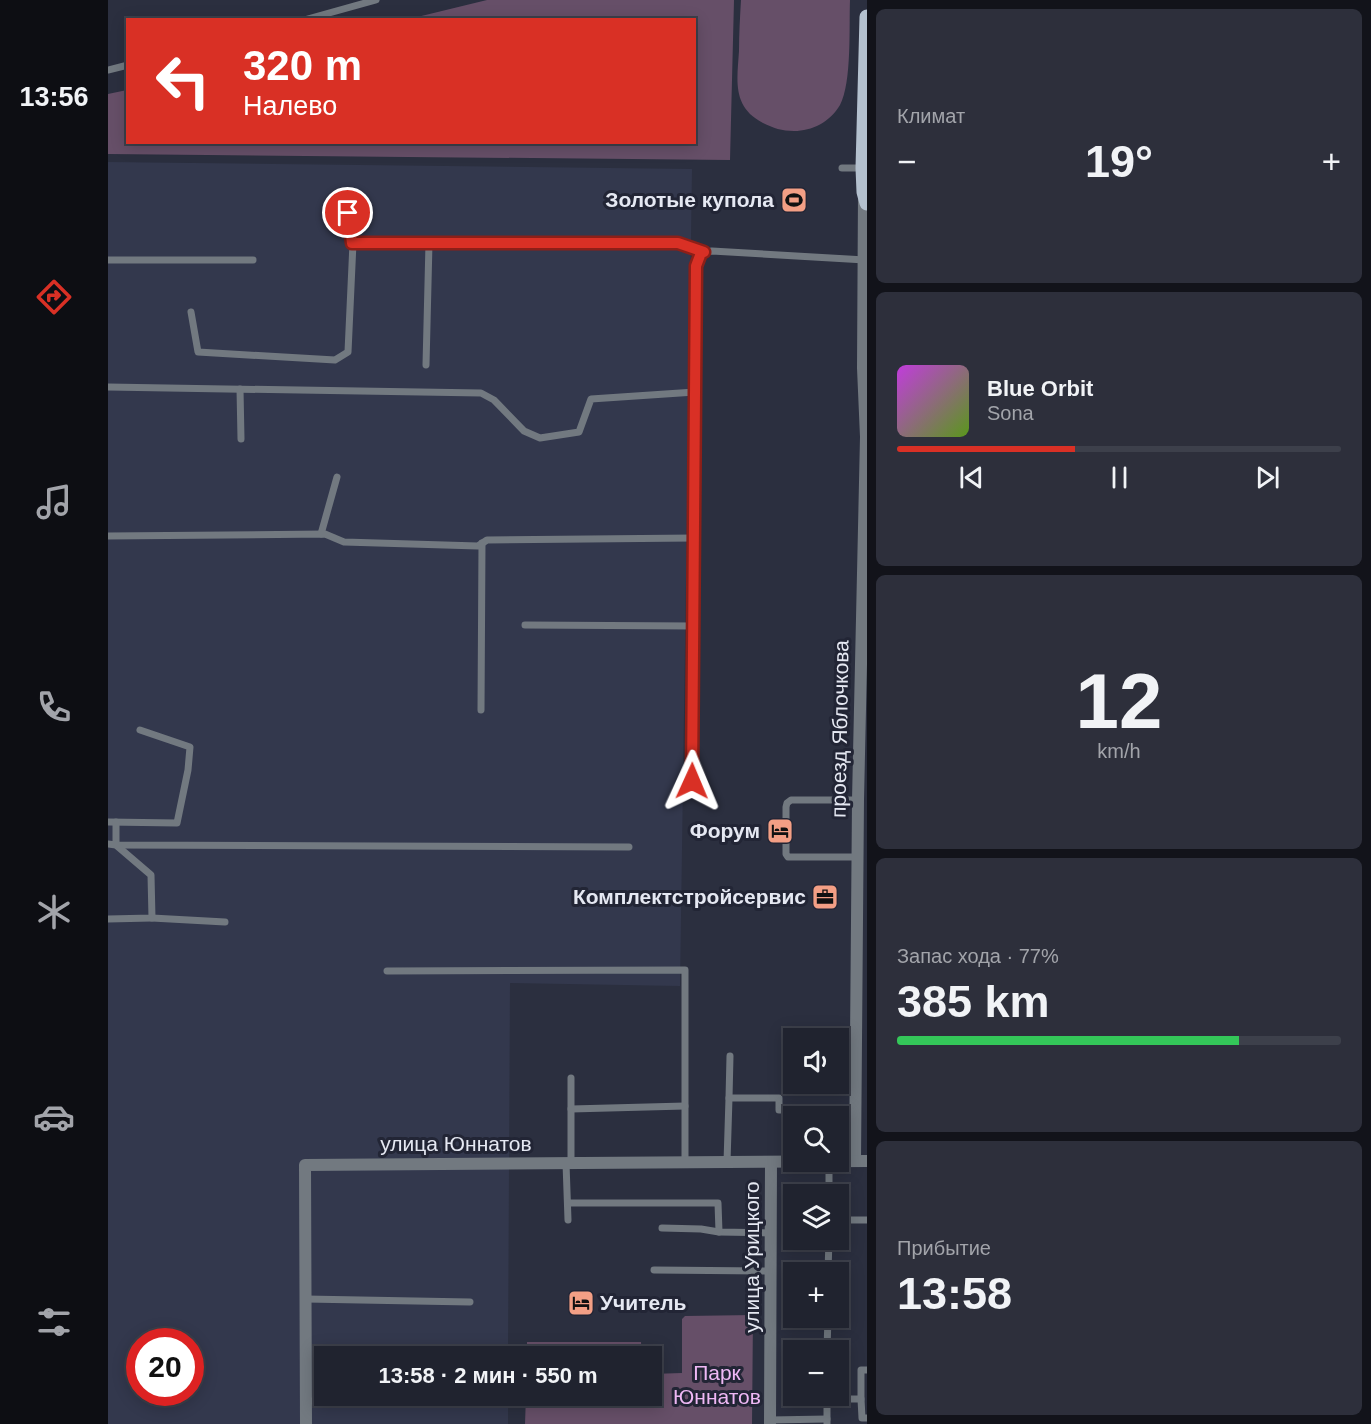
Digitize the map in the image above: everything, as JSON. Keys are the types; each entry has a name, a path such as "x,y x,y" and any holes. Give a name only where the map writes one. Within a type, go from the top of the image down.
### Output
{"main road":[{"name":"проезд Яблочкова","path":"865,197 863,168 867,17"}],"street":[{"name":"проезд Яблочкова","path":"861,1161 857,857 858,800 864,740 865,197"},
{"name":"улица Урицкого","path":"770,1422 771,1162"},
{"name":"улица Юннатов","path":"306,1424 306,1165 783,1162"}],"lane":[{"path":"311,18 376,0"},
{"path":"108,70 126,66"},
{"path":"842,168 863,168"},
{"path":"191,312 198,352 335,360 348,352 352,243 348,213"},
{"path":"352,243 678,243 704,252 865,260"},
{"path":"426,365 429,243"},
{"path":"692,781 696,266 701,253 704,252"},
{"path":"108,260 253,260"},
{"path":"108,387 481,393 494,400 524,431 540,438 579,432 591,399 695,392"},
{"path":"240,389 241,439"},
{"path":"321,534 337,477"},
{"path":"108,537 326,534 345,542 478,546 487,540 694,538"},
{"path":"481,710 482,543"},
{"path":"525,625 694,626"},
{"path":"108,822 177,823 188,770 190,747 140,730"},
{"path":"857,857 788,857 786,854 786,807 791,800 858,800"},
{"path":"112,844 116,822"},
{"path":"112,844 629,847"},
{"path":"112,844 151,875 152,918"},
{"path":"108,919 152,918 225,922"},
{"path":"387,971 685,970 685,1162"},
{"path":"726,1162 730,1056"},
{"path":"568,1220 571,1078"},
{"path":"729,1098 779,1098 779,1110 783,1110"},
{"path":"572,1109 685,1106"},
{"path":"568,1203 718,1203 719,1232"},
{"path":"849,1220 867,1220"},
{"path":"662,1228 772,1233"},
{"path":"654,1270 771,1271"},
{"path":"306,1299 470,1302"},
{"path":"867,1370 861,1370 862,1418 867,1418"},
{"path":"849,1398 861,1399"},
{"path":"306,1401 314,1401"},
{"path":"770,1422 826,1421 827,1406"}],"shaded area":[{"path":"108,162 692,169 680,986 510,983 508,1346 314,1346 314,1406 508,1406 508,1424 108,1424"}],"green space":[{"path":"487,0 734,0 730,160 108,154 108,94 126,90 126,144 696,144 696,18 413,18"},
{"path":"741,0 850,0 849,54 844,95 836,111 826,121 807,129 786,130 763,123 746,109 741,101 738,83"},
{"name":"Парк Юннатов","path":"753,1315 752,1424 525,1424 526,1406 662,1406 662,1374 682,1373 682,1319 685,1316"},
{"path":"527,1342 641,1342 641,1346 527,1346"}],"place":[{"name":"Золотые купола","path":"794,200"},
{"name":"Форум","path":"780,831"},
{"name":"Комплектстройсервис","path":"825,897"},
{"name":"Учитель","path":"581,1303"}],"route":[{"path":"348,213 352,243 678,243 704,252 701,253 696,266 692,781"}]}
